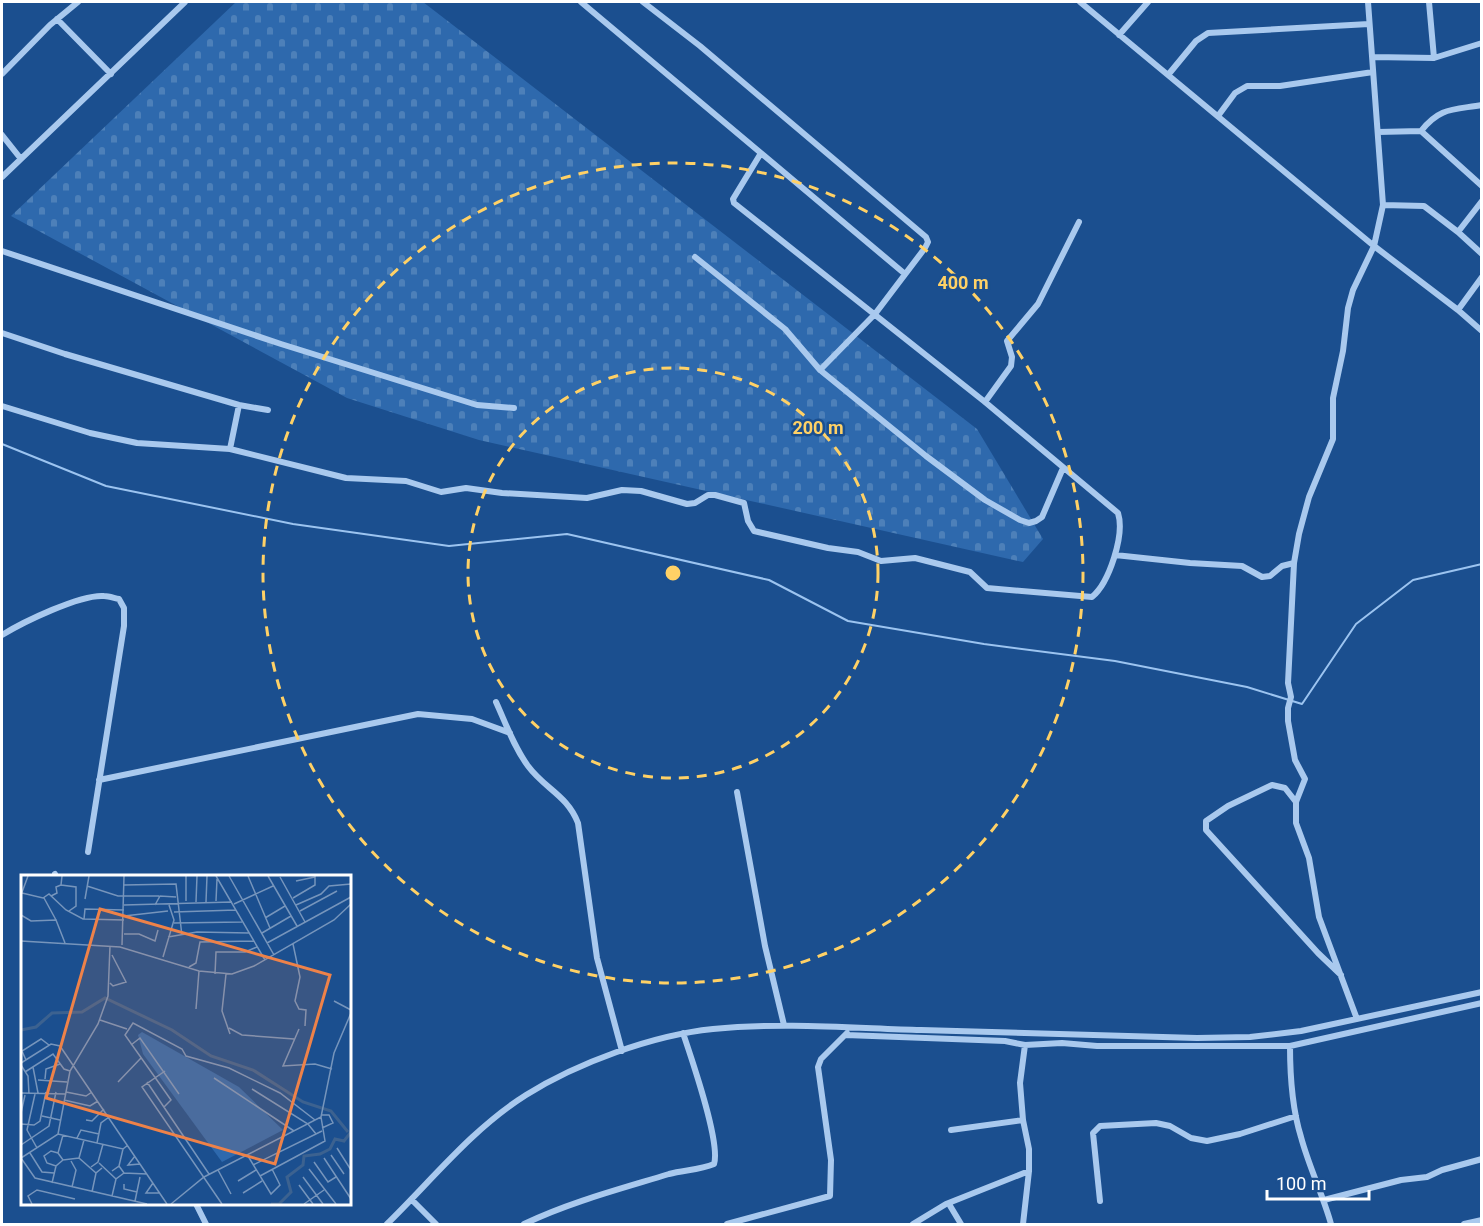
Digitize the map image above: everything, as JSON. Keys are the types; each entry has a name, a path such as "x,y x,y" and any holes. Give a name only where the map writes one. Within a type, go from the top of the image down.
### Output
{"street":[{"path":"2,74 57,19 78,2"},
{"path":"581,2 905,274"},
{"path":"643,2 700,46 926,237 928,242 925,248 875,314 820,369"},
{"path":"1080,2 1374,246 1482,331"},
{"path":"1119,35 1148,2"},
{"path":"1357,1019 1319,917 1309,858 1296,823 1296,802 1305,778 1295,760 1289,734 1288,708 1291,698 1288,683 1294,563 1299,534 1309,497 1333,439 1333,398 1343,351 1348,308 1353,290 1374,246 1383,205 1368,2"},
{"path":"1429,2 1434,58"},
{"path":"2,177 111,74 180,3"},
{"path":"57,19 111,74"},
{"path":"1168,75 1196,41 1208,33 1369,24"},
{"path":"1372,57 1434,58 1482,43"},
{"path":"1218,116 1235,93 1247,86 1280,86 1373,72"},
{"path":"1421,131 1444,111 1482,105"},
{"path":"1378,132 1421,131 1482,186"},
{"path":"2,135 21,159"},
{"path":"2,406 90,433 137,443 230,449 346,478 406,481 441,492 466,488 502,493 587,498 622,490 641,491 687,504 695,503 708,495 715,495 744,502 748,521 754,531 828,548 858,552 881,561 915,558 970,572 987,588 1092,597 1098,592 1113,562 1120,520 1118,513 986,402 733,201 760,153"},
{"path":"1458,232 1482,201"},
{"path":"1383,205 1424,206 1482,254"},
{"path":"986,402 1011,366 1012,357 1007,341 1038,304 1079,222"},
{"path":"2,250 271,340 466,401 487,406 514,408"},
{"path":"695,257 785,329 820,369 926,456 986,500 1020,520 1029,523 1042,517 1063,468"},
{"path":"1458,310 1482,277"},
{"path":"2,333 239,405 268,410"},
{"path":"230,449 239,405"},
{"path":"1115,555 1242,566 1262,578 1270,576 1282,566 1294,563"},
{"path":"2,635 21,623 67,604 103,596 118,599 124,608 124,626 88,852"},
{"path":"496,702 529,767 543,783 564,799 578,823 597,958 622,1051"},
{"path":"99,780 418,714 472,719 510,732"},
{"path":"1296,802 1285,788 1272,785 1218,812 1206,821 1206,831 1341,975"},
{"path":"737,792 765,946 784,1025"},
{"path":"387,1224 464,1145 498,1115 525,1096 582,1066 622,1051 683,1033 784,1025 1250,1037 1301,1031 1482,992"},
{"path":"846,1035 994,1040 1025,1045 1062,1043 1097,1046 1290,1046 1482,1003"},
{"path":"727,1224 830,1196 831,1160 818,1067 821,1059 851,1028"},
{"path":"524,1224 614,1191 672,1173 714,1164 716,1157 710,1126 698,1078 683,1033"},
{"path":"1023,1224 1029,1171 1029,1149 1023,1120 1020,1083 1025,1045"},
{"path":"1290,1046 1290,1070 1301,1140 1324,1200 1330,1224"},
{"path":"1100,1201 1094,1133 1100,1126 1156,1123 1170,1126 1191,1138 1207,1141 1240,1134 1296,1116"},
{"path":"951,1130 1023,1120"},
{"path":"1324,1200 1401,1180 1426,1177 1482,1159"},
{"path":"914,1224 946,1204 1029,1171"},
{"path":"412,1200 436,1224"},
{"path":"949,1204 961,1224"},
{"path":"197,1205 206,1224"},
{"path":"1464,1224 1482,1220"}],"green space":[{"path":"236,2 423,2 977,429 1043,539 1023,562 479,440 347,398 11,216"}],"waterway":[{"path":"2,444 106,486 293,524 449,546 567,534 769,580 848,621 984,644 1115,661 1247,687 1302,704 1356,624 1413,580 1482,564"}]}
